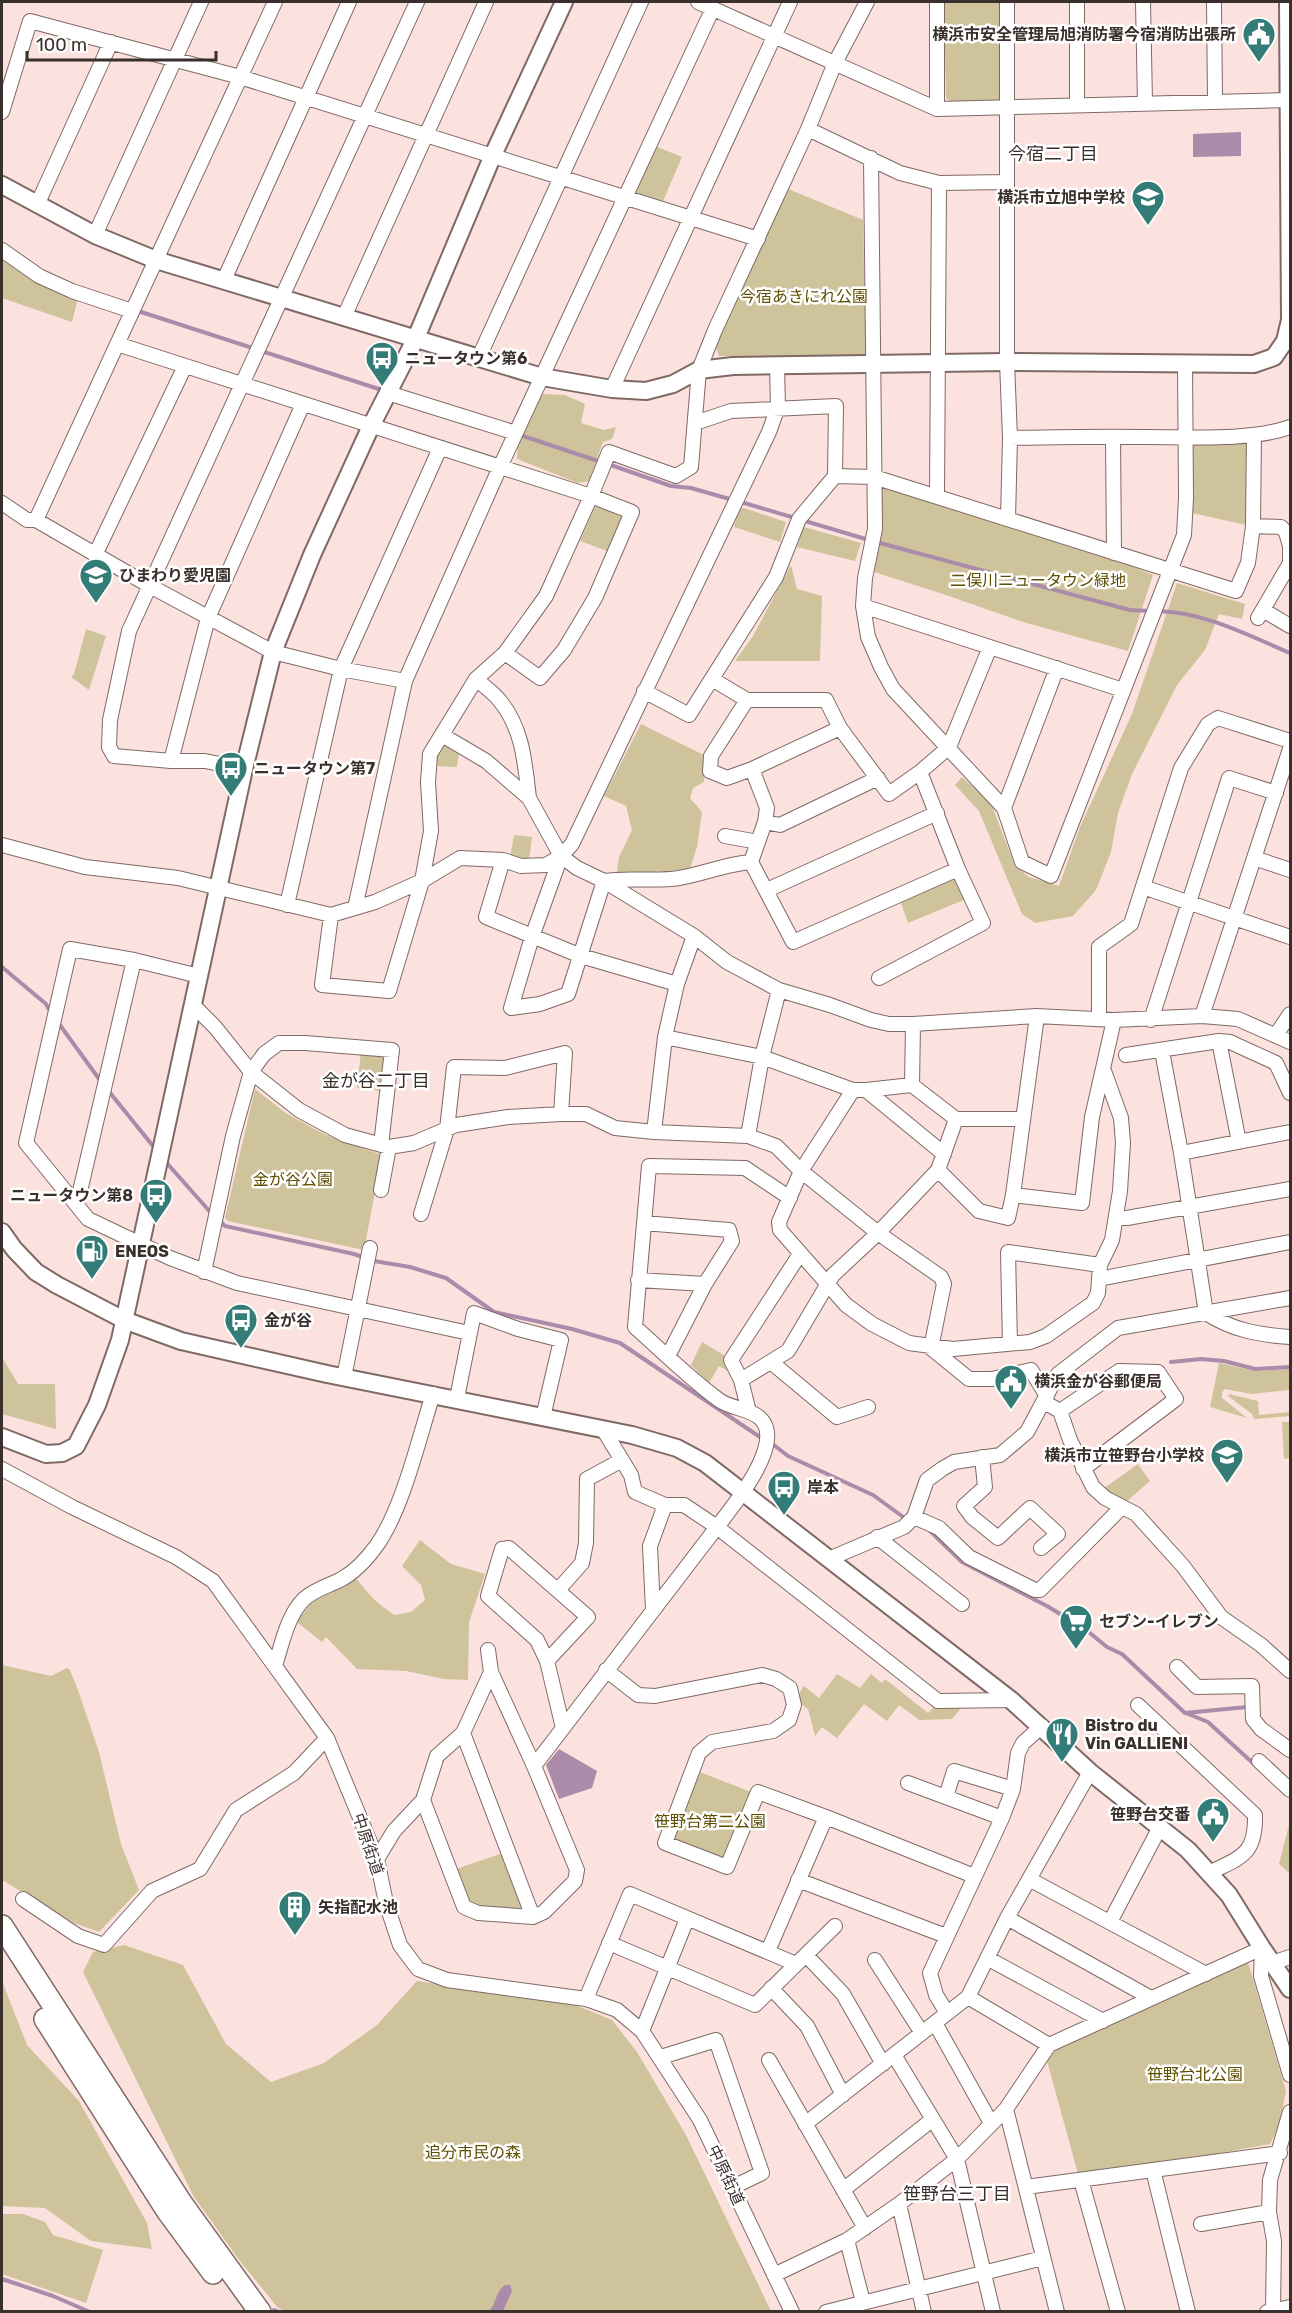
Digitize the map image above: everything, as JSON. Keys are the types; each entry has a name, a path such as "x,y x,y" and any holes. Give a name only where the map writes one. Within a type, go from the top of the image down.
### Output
{"main road":[{"path":"2,1926 182,2204 260,2312"},
{"path":"2,1952 168,2212 242,2312"}],"street":[{"path":"95,235 201,2"},
{"path":"36,519 275,2"},
{"path":"224,280 349,2"},
{"path":"244,769 205,761 171,761 114,756 109,747 110,720 129,631 417,2"},
{"path":"344,316 486,2"},
{"path":"2,1437 46,1454 62,1453 76,1446 106,1385 120,1340 244,769 273,652 312,555 371,426 416,338 494,155 564,2"},
{"path":"479,357 641,2"},
{"path":"698,2 937,109 1290,100"},
{"path":"612,389 689,217 790,2"},
{"path":"332,915 322,985 389,991 422,881 431,831 428,782 430,754 435,739 476,679 505,653 546,596 609,452 676,476 691,467 699,370 715,330 808,129 835,63 867,2"},
{"path":"937,2 937,109"},
{"path":"1007,2 1007,362 1010,438 1008,519"},
{"path":"1077,2 1077,105"},
{"path":"1143,2 1145,104"},
{"path":"1214,2 1215,102"},
{"path":"2,185 95,235 156,260 542,377 612,389 646,390 673,384 699,370 733,366 1007,362 1254,364 1274,357 1286,341 1290,320 1289,4"},
{"path":"355,908 400,732 405,681 500,467 713,8"},
{"path":"2,112 30,21 240,76 758,239"},
{"path":"37,205 111,42"},
{"path":"808,129 900,173 939,183 1007,182"},
{"path":"871,158 875,529 865,578 863,606 868,637 893,689 1004,808 1022,862 1051,876 1184,536 1185,363"},
{"path":"937,497 939,183"},
{"path":"2,250 50,281 72,291 132,311"},
{"path":"117,344 591,496 632,512 595,598 564,650 540,678 505,653"},
{"path":"2,845 85,867 178,878 332,915 375,902 422,881 460,858 503,860 520,866 546,865 561,856 572,844 769,432 778,407 777,365"},
{"path":"96,553 185,366"},
{"path":"388,393 516,433"},
{"path":"171,761 208,618 303,404"},
{"path":"644,691 689,715 776,577 799,519 835,476 836,406 731,411 695,423"},
{"path":"1010,438 1254,435 1277,432 1290,427"},
{"path":"835,476 874,477 1236,591 1248,563 1253,526 1254,435"},
{"path":"1113,436 1114,553"},
{"path":"287,905 341,669 440,448"},
{"path":"2,503 27,520 36,519 150,586 273,652 341,669 405,681"},
{"path":"1253,526 1281,527 1286,532 1290,547 1290,563 1286,581 1261,614 1290,626"},
{"path":"863,606 1123,690"},
{"path":"712,679 747,700 826,700 840,728 889,794 949,747 990,647"},
{"path":"1004,808 1057,668"},
{"path":"476,679 499,699 515,722 524,754 529,798"},
{"path":"747,700 711,756 710,771 727,778 752,769 840,728"},
{"path":"1099,1019 1099,946 1131,924 1180,768 1208,724 1218,718 1290,741"},
{"path":"435,739 486,760 529,798 561,856 577,868 604,881 694,936 727,962 779,990 889,1024 1037,1016 1114,1020 1202,1016 1238,1019 1290,1042"},
{"path":"1202,1016 1290,749"},
{"path":"752,769 767,808 765,822 751,862 793,942 958,869"},
{"path":"879,978 983,923 958,869 920,772"},
{"path":"765,822 780,825 878,778"},
{"path":"1151,1020 1229,778 1276,793"},
{"path":"767,890 937,813"},
{"path":"725,836 758,842"},
{"path":"561,856 532,937 512,1008 540,1004 568,994 604,881"},
{"path":"1254,858 1290,870"},
{"path":"503,860 486,917 581,956 677,984"},
{"path":"604,881 625,878 678,879 732,864 751,862"},
{"path":"1143,887 1290,937"},
{"path":"654,1132 665,1037 677,984 694,936"},
{"path":"199,976 134,960 70,949 26,1143 88,1219 141,1246 204,1272 255,1287 469,1333"},
{"path":"77,1204 134,960"},
{"path":"748,1136 762,1056 779,990"},
{"path":"194,1006 215,1027 250,1072 299,1110 345,1135 385,1146 414,1143 456,1125 508,1116 561,1114 586,1114 615,1128 748,1136 776,1146 801,1171 878,1233 941,1277 944,1284 931,1348"},
{"path":"1276,1035 1290,1014"},
{"path":"938,1170 980,1210 1008,1218 1037,1016"},
{"path":"1013,1195 1082,1203 1092,1117 1107,1062 1114,1020"},
{"path":"912,1085 913,1024"},
{"path":"665,1037 762,1056 859,1090 944,1154"},
{"path":"1219,1041 1239,1142"},
{"path":"1126,1055 1219,1041 1230,1042 1276,1063 1290,1093"},
{"path":"204,1272 233,1136 250,1072 264,1054 279,1043 392,1050 381,1190"},
{"path":"1162,1051 1181,1153 1206,1313 1225,1325 1268,1336 1290,1337"},
{"path":"421,1214 447,1129 454,1067 505,1068 565,1053 561,1114"},
{"path":"931,1348 939,1346 952,1349 1030,1341 1046,1336 1093,1303 1098,1293 1100,1272 1112,1240 1120,1191 1121,1118 1107,1062"},
{"path":"1023,1119 956,1119 912,1085 859,1090 801,1171 779,1222 780,1230 846,1305 872,1324 909,1343 931,1348 969,1379 992,1378 1031,1370 1046,1399 1060,1411 1070,1440 1093,1487 1105,1498 1136,1514 1183,1566 1221,1617 1262,1645 1290,1671"},
{"path":"741,1380 788,1351 828,1287 833,1275 878,1233 938,1170 956,1119"},
{"path":"1181,1153 1290,1132"},
{"path":"534,1766 717,1527 743,1491 767,1446 769,1433 761,1419 722,1402 635,1327 649,1166 745,1168 790,1198"},
{"path":"1117,1218 1290,1189"},
{"path":"644,1223 729,1230 732,1241 705,1284 668,1356"},
{"path":"2,1232 14,1249 36,1272 124,1320 181,1341 344,1377 603,1429 677,1448 705,1463 831,1558 1011,1700 1090,1772 1188,1850 1229,1895 1290,1989"},
{"path":"1010,1344 1008,1252 1100,1272 1197,1259 1290,1242"},
{"path":"344,1377 370,1248"},
{"path":"749,1412 741,1380 731,1360 800,1254"},
{"path":"638,1280 705,1284"},
{"path":"831,1558 904,1527 914,1517 927,1480 954,1462 1000,1455 1027,1432 1058,1374 1118,1329 1290,1298"},
{"path":"457,1398 474,1313 518,1329 561,1340 543,1417"},
{"path":"771,1362 837,1417 868,1407"},
{"path":"1060,1411 1119,1371 1158,1372 1176,1399 1083,1469"},
{"path":"275,1666 289,1623 303,1600 355,1570 378,1544 399,1500 433,1394"},
{"path":"603,1429 631,1475 635,1492 665,1505 684,1505 717,1527 938,1701 1011,1700"},
{"path":"982,1456 985,1487 964,1506 972,1517 998,1538 1030,1508 1058,1534 1041,1548"},
{"path":"558,1590 582,1563 586,1543 587,1479 622,1460"},
{"name":"中原街道","path":"2,1469 72,1507 176,1557 213,1581 327,1738 377,1859 386,1903 400,1945 418,1969 447,1980 586,1999 617,2010 642,2031 700,2120 792,2312"},
{"path":"653,1610 650,1546 665,1505"},
{"path":"914,1517 939,1528 969,1557 1035,1590 1040,1590 1122,1507"},
{"path":"877,1537 962,1604"},
{"path":"547,1661 588,1617 508,1548 502,1549 488,1596 537,1640 547,1661 563,1728"},
{"path":"423,1800 464,1907 478,1913 533,1917 544,1912 575,1881 577,1870 534,1766 491,1672 488,1650"},
{"path":"1177,1667 1197,1687 1252,1686 1253,1719 1261,1729 1290,1750"},
{"path":"606,1670 638,1695 655,1696 762,1676 776,1679 790,1688 794,1705 789,1720 773,1731 712,1742 699,1753 665,1843 727,1868 758,1792 974,1876"},
{"path":"377,1859 394,1832 423,1800 437,1756 463,1733 491,1672"},
{"path":"1138,1706 1255,1815 1250,1848 1236,1859 1209,1873"},
{"path":"947,2013 936,1995 930,1973 1002,1818 1013,1790 1018,1753 1023,1743 1042,1726"},
{"path":"463,1733 533,1917"},
{"path":"23,1899 78,1936 104,1945 152,1891 200,1869 236,1809 294,1773 327,1738"},
{"path":"1259,1761 1290,1790"},
{"path":"946,1797 954,1771 1013,1790"},
{"path":"805,2124 968,1997 1007,1918 1090,1772"},
{"path":"908,1782 1002,1818"},
{"path":"768,1951 826,1817"},
{"path":"1110,1922 1160,1827"},
{"path":"1029,1879 1206,1974"},
{"path":"798,1880 946,1936"},
{"path":"586,1999 630,1894 768,1951 801,1959 843,1994 933,2119 957,2159 993,2312"},
{"path":"1007,1918 1151,1998"},
{"path":"642,2031 687,1919"},
{"path":"609,1943 755,2005 835,1926"},
{"path":"774,2275 847,2240 899,2204 957,2159 1006,2109 1049,2045 1262,1948"},
{"path":"1262,1948 1261,1976 1290,2075"},
{"path":"1272,1963 1290,1957"},
{"path":"987,1958 1103,2021"},
{"path":"875,1960 922,2033"},
{"path":"771,1989 807,2026 843,2095"},
{"path":"968,1997 1049,2045"},
{"path":"935,2023 991,2123"},
{"path":"661,2057 716,2040 762,2173 732,2188"},
{"path":"769,2060 865,2228"},
{"path":"1006,2109 1057,2312"},
{"path":"1290,2112 1280,2153 1270,2180 1269,2212 1274,2241 1271,2311 1290,2307"},
{"path":"843,2190 933,2119"},
{"path":"1026,2187 1280,2153"},
{"path":"1153,2170 1188,2312"},
{"path":"1081,2180 1118,2312"},
{"path":"899,2204 924,2312"},
{"path":"1201,2224 1269,2212"},
{"path":"847,2240 863,2302"},
{"path":"826,2312 1043,2258"}],"green space":[{"path":"944,2 1002,2 1001,98 996,102 952,103 946,98"},
{"path":"655,146 682,157 663,201 633,192"},
{"name":"今宿あきにれ公園","path":"786,188 863,220 866,356 719,356 716,347"},
{"path":"2,256 78,298 72,322 2,298"},
{"path":"542,394 565,395 585,404 581,423 604,430 616,427 612,439 603,442 589,481 578,483 517,459 518,442"},
{"path":"1247,442 1246,525 1192,513 1192,443"},
{"name":"二俣川ニュータウン緑地","path":"880,488 1093,550 1153,575 1128,651 1023,622 874,572 882,530"},
{"path":"596,505 627,515 610,552 580,541"},
{"path":"744,508 786,522 780,542 734,527 739,509"},
{"path":"804,527 861,543 855,561 797,547"},
{"path":"791,565 797,589 822,596 820,661 735,661 753,636"},
{"path":"1177,583 1245,604 1242,619 1219,614 1205,650 1177,685 1132,774 1118,813 1111,852 1096,890 1073,916 1035,923 1022,914 979,811 955,785 962,777 991,803 1015,866 1029,877 1059,886 1080,827 1132,714"},
{"path":"86,629 106,636 89,690 71,677 74,674"},
{"path":"641,724 706,756 704,782 693,788 690,798 702,812 697,847 690,869 617,872 619,857 632,830 626,806 604,796"},
{"path":"440,742 459,753 457,767 432,766"},
{"path":"514,835 532,837 529,861 510,857"},
{"path":"958,878 966,899 908,923 900,900"},
{"path":"361,1051 380,1053 384,1056 381,1091 357,1088"},
{"name":"金が谷公園","path":"255,1089 287,1114 326,1135 382,1155 364,1250 228,1221 225,1218"},
{"path":"702,1342 725,1356 731,1373 719,1366 709,1383 691,1365"},
{"path":"2,1357 18,1384 55,1384 56,1429 2,1414"},
{"path":"1219,1363 1255,1371 1290,1369 1290,1390 1251,1394 1225,1389 1222,1392 1222,1398 1247,1418 1210,1407"},
{"path":"1229,1394 1258,1401 1259,1415 1290,1412 1290,1416 1254,1419 1252,1414 1228,1396"},
{"path":"1282,1422 1290,1422 1290,1458 1284,1459"},
{"path":"1138,1464 1150,1481 1127,1501 1103,1489"},
{"path":"420,1540 451,1564 485,1574 469,1622 468,1680 444,1679 406,1671 357,1669 326,1637 322,1642 297,1622 314,1599 338,1590 356,1578 374,1599 395,1615 411,1612 425,1600 421,1585 402,1566"},
{"path":"2,1665 51,1676 67,1668 78,1690 99,1752 121,1844 139,1890 99,1932 74,1923 2,1880"},
{"path":"837,1674 860,1688 871,1674 882,1683 885,1679 928,1713 936,1705 963,1706 952,1719 919,1720 899,1705 887,1721 864,1704 837,1738 822,1727 815,1736 808,1709 800,1703 800,1692 804,1686 819,1698"},
{"name":"笹野台第二公園","path":"700,1772 751,1792 726,1858 720,1860 674,1841 673,1838"},
{"path":"1290,1821 1290,1874 1279,1864"},
{"path":"503,1853 523,1906 518,1912 472,1905 456,1869"},
{"name":"追分市民の森","path":"124,1945 183,1965 226,2044 271,2082 324,2063 377,2025 417,1981 575,2005 612,2020 637,2052 686,2135 771,2311 288,2312 278,2308 240,2261 194,2197 83,1972 93,1952"},
{"name":"笹野台北公園","path":"1248,1962 1286,2091 1279,2126 1270,2144 1171,2162 1078,2174 1047,2061 1057,2048"},
{"path":"2,1981 27,2045 79,2101 147,2223 152,2249 91,2241 45,2208 2,2206"},
{"path":"2,2214 23,2214 45,2222 53,2235 103,2250 86,2303 2,2274"}],"shaded area":[{"path":"1241,132 1241,156 1193,157 1193,134"},
{"path":"559,1749 597,1771 592,1788 559,1799 546,1765"},
{"path":"505,2285 510,2285 512,2291 503,2311 489,2311 499,2291"}],"waterway":[{"path":"135,310 385,391"},
{"path":"517,434 601,462"},
{"path":"608,464 671,486 691,488 733,500"},
{"path":"741,502 869,540"},
{"path":"876,542 1130,610 1150,611"},
{"path":"1158,611 1175,612 1209,620 1290,653"},
{"path":"2,967 46,1004 51,1013"},
{"path":"57,1021 102,1083"},
{"path":"107,1089 157,1151"},
{"path":"165,1161 212,1214"},
{"path":"218,1219 225,1226 354,1254 374,1261 410,1267 446,1278 494,1312 572,1329 620,1343 763,1439"},
{"path":"1171,1362 1201,1359 1224,1361 1255,1369 1290,1367"},
{"path":"770,1442 788,1456 873,1495 906,1519"},
{"path":"929,1530 962,1562 1047,1606 1085,1629 1107,1647 1122,1654 1185,1713 1247,1707"},
{"path":"1186,1713 1208,1722 1256,1766"},
{"path":"2,2279 53,2296 90,2312"},
{"path":"274,2310 279,2312"}],"place":[{"name":"横浜市安全管理局旭消防署今宿消防出張所","path":"1259,63"},
{"name":"横浜市立旭中学校","path":"1148,226"},
{"name":"ニュータウン第6","path":"382,387"},
{"name":"ひまわり愛児園","path":"96,604"},
{"name":"ニュータウン第7","path":"231,797"},
{"name":"ニュータウン第8","path":"156,1224"},
{"name":"ENEOS","path":"92,1280"},
{"name":"金が谷","path":"241,1349"},
{"name":"横浜金が谷郵便局","path":"1011,1410"},
{"name":"横浜市立笹野台小学校","path":"1227,1484"},
{"name":"岸本","path":"784,1516"},
{"name":"セブン-イレブン","path":"1076,1650"},
{"name":"Bistro du Vin GALLIENI","path":"1062,1763"},
{"name":"笹野台交番","path":"1213,1843"},
{"name":"矢指配水池","path":"295,1936"}],"district":[{"name":"今宿二丁目","path":"1053,154"},
{"name":"金が谷二丁目","path":"376,1081"},
{"name":"笹野台三丁目","path":"957,2194"}]}
